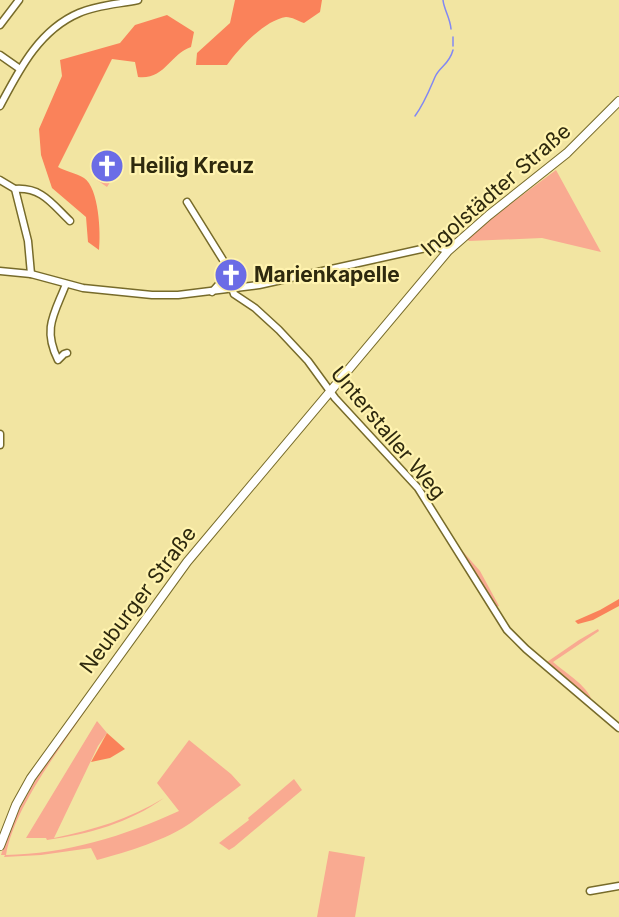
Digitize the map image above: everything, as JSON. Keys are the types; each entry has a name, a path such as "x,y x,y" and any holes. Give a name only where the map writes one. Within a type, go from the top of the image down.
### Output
{"main road":[{"name":"Ingolstädter Straße","path":"329,391 448,251 567,153 619,101"},
{"name":"Neuburger Straße","path":"0,846 16,805 31,778 81,706 187,562 329,391"}],"street":[{"path":"0,25 19,0"},
{"path":"0,106 20,69 54,27 80,12 138,0"},
{"path":"0,55 20,69"},
{"path":"0,180 15,189 40,192 70,221"},
{"path":"15,189 27,241 31,274"},
{"name":"Unterstaller Weg","path":"187,202 223,260 226,266 226,281 234,294 255,308 279,330 308,362 329,391 418,488 507,630 619,728"},
{"path":"0,271 31,274 66,284 110,291 161,295 232,290 435,246 448,251"},
{"path":"212,292 220,283 226,281"},
{"path":"66,284 50,322 53,349 58,360 68,353"},
{"path":"0,434 0,445"},
{"path":"590,891 619,886"}],"shaded area":[{"path":"235,0 322,0 320,12 304,23 286,17 261,29 245,43 227,65 196,65 197,53 230,23"},
{"path":"167,15 194,32 191,47 184,50 161,71 147,77 138,77 135,62 112,59 58,167 84,178 93,191 99,222 99,250 88,242 86,217 52,188 41,155 39,129 62,76 60,60 120,43 135,25"},
{"path":"102,160 106,162 101,172 107,176 114,165 119,168 107,187 97,180 96,169"},
{"path":"556,170 601,252 542,238 469,241 467,239 501,211"},
{"path":"458,546 480,571 499,606 495,607"},
{"path":"619,599 619,606 593,620 578,624 575,621 600,610"},
{"path":"598,629 599,631 553,662 583,686 593,705 547,662"},
{"path":"84,709 86,710 28,799 18,818 6,855 50,851 94,842 116,836 179,811 157,783 189,740 241,785 182,828 159,840 121,853 97,860 91,848 41,855 4,857 5,855 1,855 8,835 26,797"},
{"path":"97,721 107,733 98,746 54,838 111,823 164,798 123,821 93,831 47,840 46,838 26,838"},
{"path":"107,733 125,749 110,758 91,762"},
{"path":"294,779 302,790 234,847 229,850 219,843 249,820 248,818"},
{"path":"329,851 365,857 355,917 317,917"}],"waterway":[{"path":"443,0 451,29"},
{"path":"453,37 453,46"},
{"path":"415,116 437,73 449,59 453,50"}],"place":[{"name":"Heilig Kreuz","path":"107,166"},
{"name":"Marienkapelle","path":"231,275"}]}
